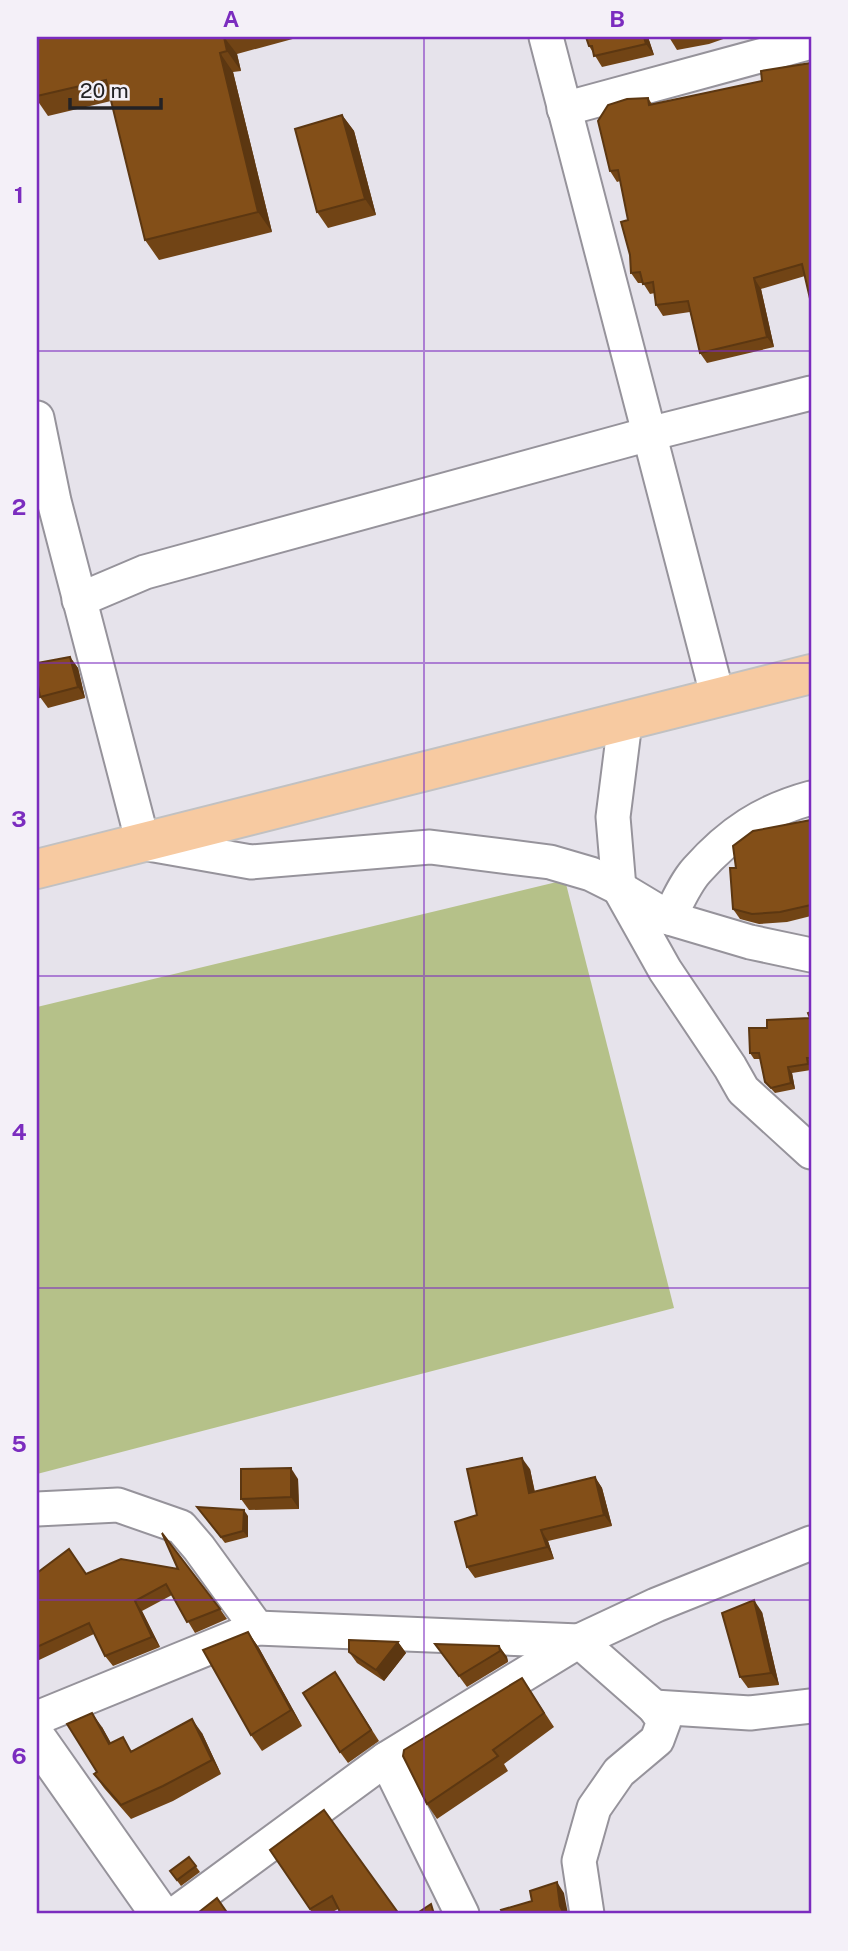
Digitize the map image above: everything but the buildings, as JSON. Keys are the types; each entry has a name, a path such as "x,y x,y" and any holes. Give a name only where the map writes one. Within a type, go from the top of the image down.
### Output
{"highway":[{"path":"37,869 811,674"}],"main road":[{"path":"37,1739 160,1914"}],"street":[{"path":"546,37 718,698"},
{"path":"564,109 811,42"},
{"path":"79,600 145,572 649,434 811,393"},
{"path":"37,418 54,501 143,843 251,862 430,848 550,862 591,874 669,918 750,942 811,955"},
{"path":"625,722 613,817 620,888 665,971 743,1090 811,1152"},
{"path":"669,918 695,872 747,823 784,805 811,798"},
{"path":"37,1509 118,1504 181,1527 257,1628"},
{"path":"175,1914 386,1759 579,1641 656,1605 811,1544"},
{"path":"37,1718 257,1628 579,1641 654,1707 664,1721 657,1741 619,1772 594,1808 579,1861 587,1914"},
{"path":"654,1707 750,1713 811,1706"},
{"path":"386,1759 462,1914"}],"green space":[{"path":"565,880 674,1308 37,1474 37,1007"}]}
